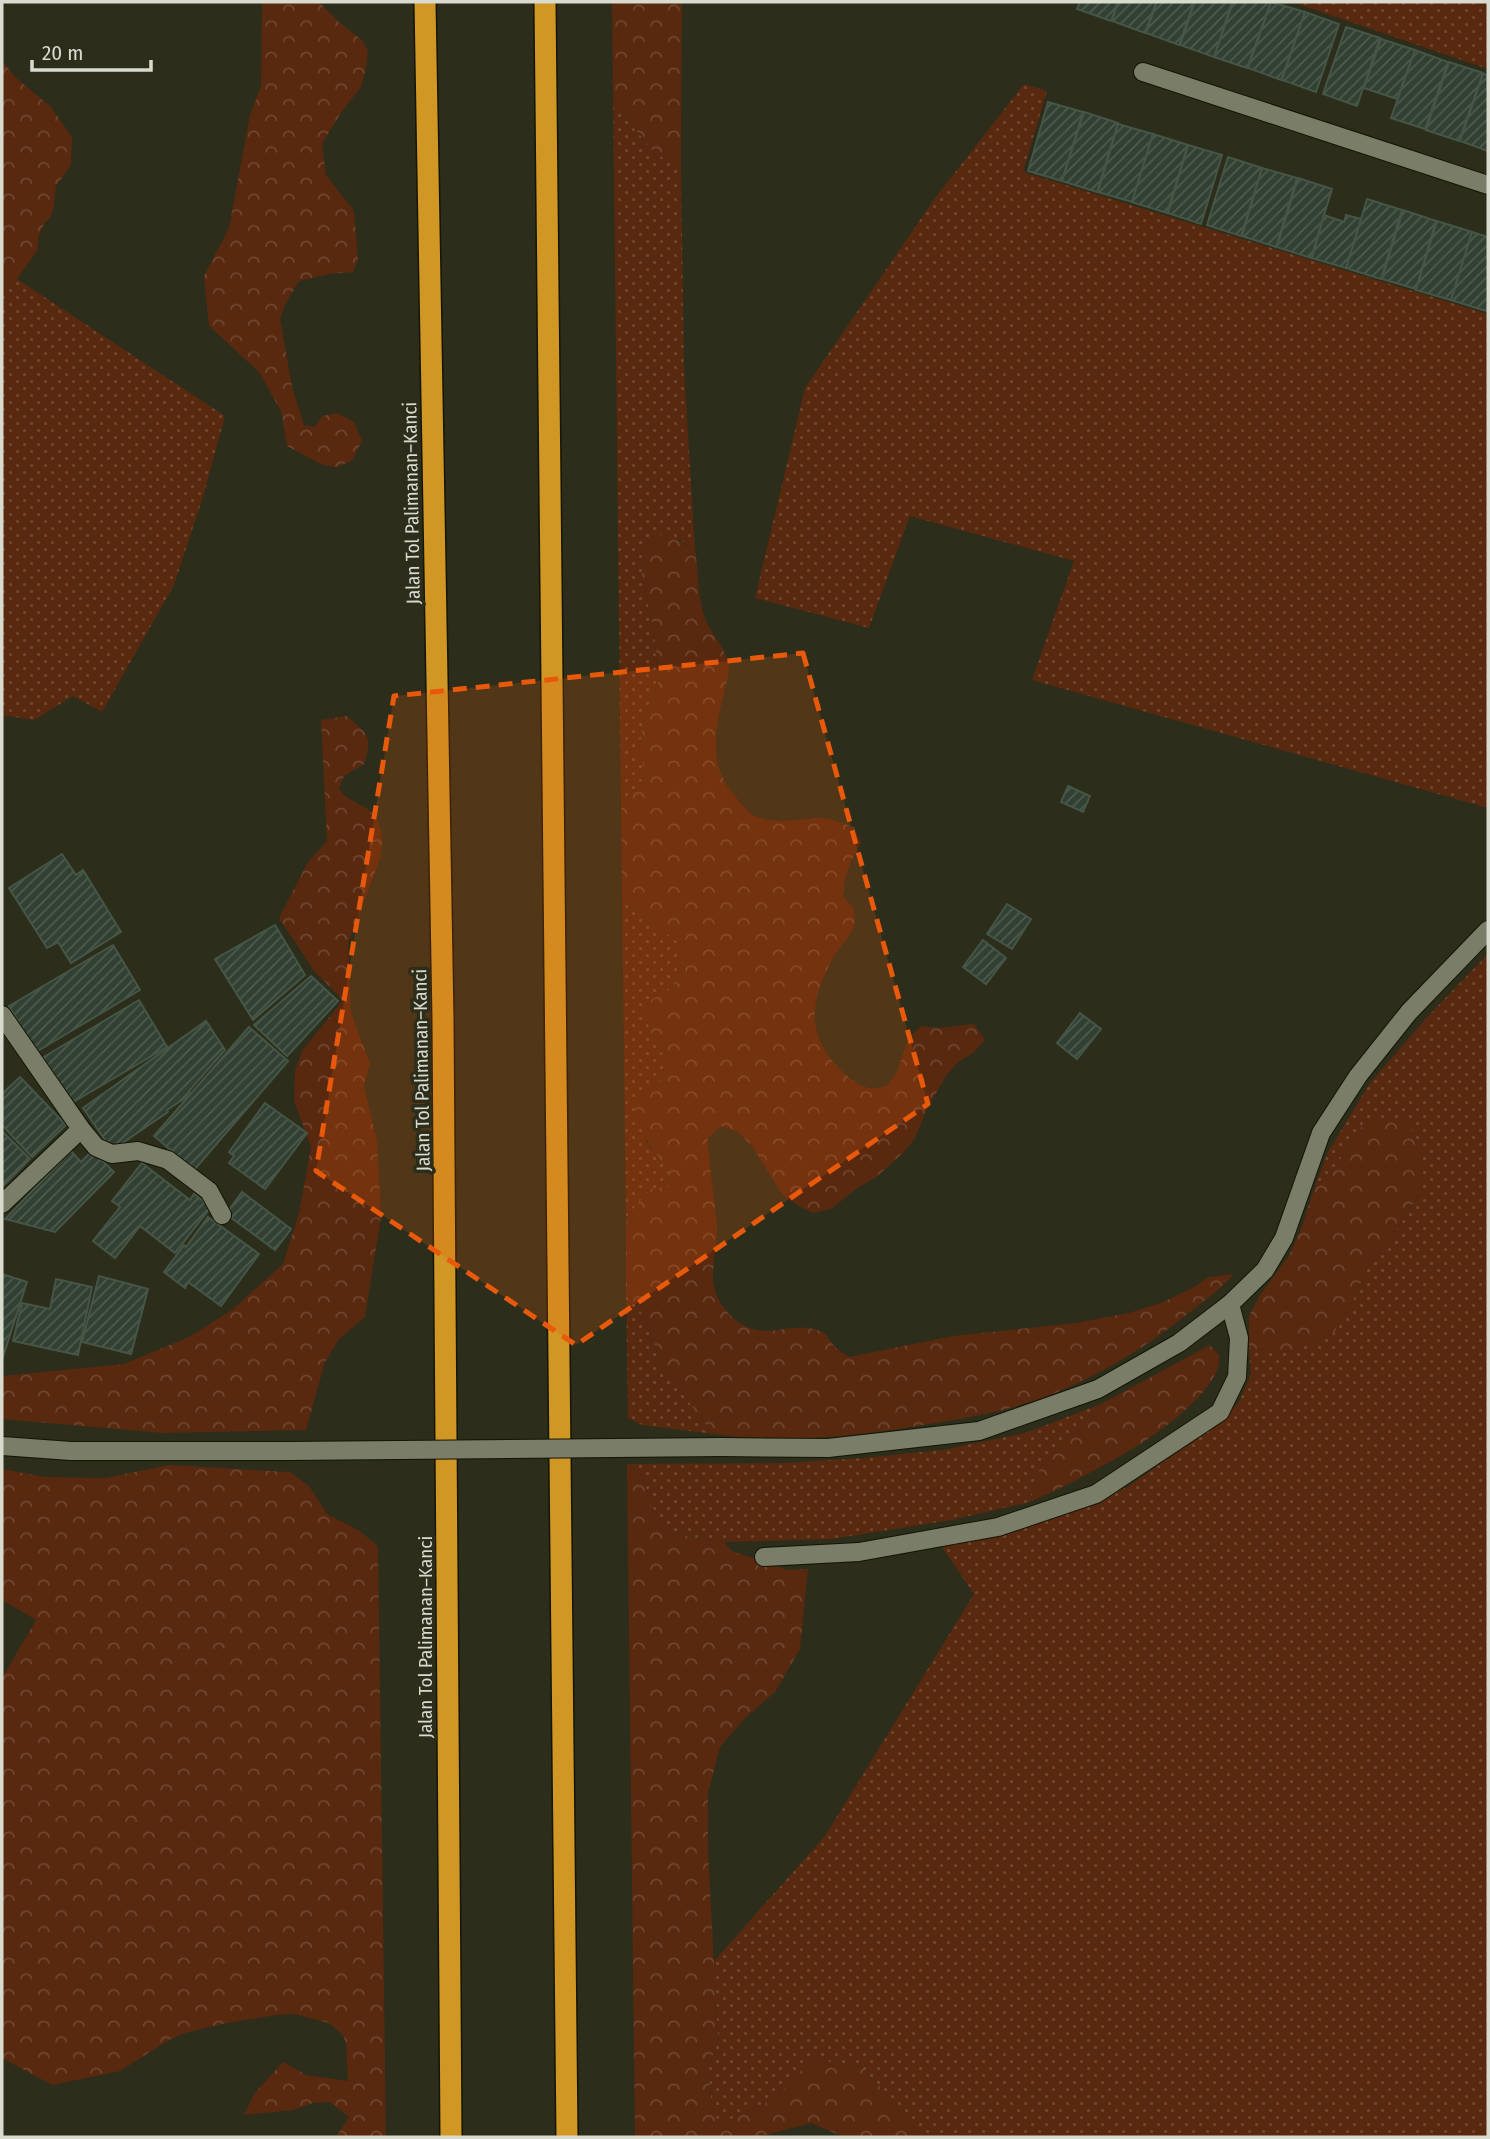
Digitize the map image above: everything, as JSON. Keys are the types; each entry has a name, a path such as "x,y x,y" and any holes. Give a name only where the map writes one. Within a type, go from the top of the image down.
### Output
{"highway":[{"name":"Jalan Tol Palimanan–Kanci","path":"425,2 443,1033 451,2137"},
{"path":"545,2 567,2137"}],"street":[{"path":"1143,72 1488,185"},
{"path":"2,1446 71,1451 828,1448 979,1431 1098,1389 1179,1343 1230,1304 1265,1270 1284,1238 1321,1133 1358,1076 1409,1012 1488,930"},
{"path":"2,1015 80,1129 96,1147 112,1154 138,1151 168,1160 209,1191 222,1215"},
{"path":"2,1204 80,1129"},
{"path":"764,1557 859,1552 998,1527 1096,1494 1220,1412 1237,1377 1239,1338 1230,1304"}],"highlighted area":[{"path":"803,653 928,1104 576,1345 316,1171 394,696"}],"green space":[{"path":"262,2 319,2 362,40 368,51 361,87 322,144 326,175 354,211 358,260 353,272 299,281 280,319 292,386 304,425 314,427 323,416 337,413 354,422 362,441 352,461 336,467 323,465 287,446 281,411 259,372 209,326 204,276 229,228 250,115 261,86"},
{"path":"612,2 682,2 681,163 656,155 630,123 613,95"},
{"path":"1292,2 1488,2 1488,69"},
{"path":"2,60 15,77 51,107 72,137 71,165 56,186 51,217 39,235 37,251 17,279 2,289"},
{"path":"1024,84 1047,91 1023,172 1488,314 1488,808 1032,680 1074,561 910,516 869,628 755,598 805,388 935,198"},
{"path":"613,95 630,123 656,155 681,163 684,368 695,550 680,540 648,541 642,576 654,630 658,683 644,716 639,752 645,770 640,786 621,801"},
{"path":"17,279 225,416 203,497 174,585 102,712 73,696 34,720 2,715 2,289"},
{"path":"665,533 695,550 702,610 729,666 716,732 717,758 725,782 743,806 755,816 778,821 818,818 832,820 854,827 861,843 848,868 843,896 854,909 854,926 833,958 817,999 815,1025 825,1051 851,1079 865,1087 874,1088 887,1086 897,1072 908,1039 921,1026 939,1028 974,1024 985,1040 946,1076 928,1107 914,1140 902,1154 875,1178 831,1209 813,1213 782,1194 752,1146 738,1132 721,1126 708,1138 717,1224 713,1277 720,1302 738,1322 753,1329 770,1331 804,1327 822,1332 836,1348 849,1357 953,1336 1076,1323 1129,1313 1163,1302 1209,1277 1234,1274 1172,1326 1135,1352 1096,1374 1034,1401 969,1417 856,1434 761,1438 713,1434 661,1365 647,1322 626,1292 626,1222 631,1211 650,1189 668,1187 669,1170 647,1141 635,1106 646,1091 661,1082 665,1065 661,1048 650,1032 645,1014 652,999 668,991 681,979 682,960 678,942 622,899 621,801 640,786 645,770 639,752 644,716 658,683 654,630 642,576 643,558 648,541"},
{"path":"347,716 367,736 368,747 364,764 344,776 339,789 372,813 379,824 382,838 380,859 348,943 351,1013 370,1064 364,1086 377,1141 381,1217 365,1317 339,1339 325,1362 306,1430 163,1433 2,1419 2,1376 124,1364 189,1337 232,1310 283,1264 299,1213 311,1147 294,1101 295,1071 302,1051 343,1000 315,972 279,918 308,862 327,841 321,720"},
{"path":"622,899 678,942 682,960 681,979 668,991 652,999 650,1032 661,1048 665,1065 661,1082 646,1091 646,1142 669,1169 668,1187 631,1211 626,1222"},
{"path":"1488,954 1488,2137 928,2137 909,2124 862,2067 812,2059 775,2098 723,2123 713,2116 708,2070 718,2038 714,1961 825,1836 974,1594 942,1547 1060,1516 1127,1487 1182,1449 1238,1404 1251,1375 1249,1348 1290,1352 1334,1333 1370,1263 1419,1195 1363,1124 1338,1163 1314,1189 1328,1152 1370,1083 1429,1015"},
{"path":"1405,1119 1420,1146 1419,1194 1397,1229 1370,1263 1334,1333 1290,1352 1249,1348 1249,1316 1260,1295 1289,1256 1314,1189 1338,1163 1363,1124"},
{"path":"626,1292 647,1322 661,1365 713,1434 642,1425 628,1418"},
{"path":"1210,1345 1219,1355 1217,1371 1204,1391 1184,1411 1134,1448 1030,1502 1040,1467 1061,1442 1090,1422 1101,1404"},
{"path":"1101,1404 1090,1422 1061,1442 1040,1467 1030,1502 951,1520 832,1539 724,1542 671,1533 651,1506 640,1473 627,1464 784,1463 942,1450 1025,1433"},
{"path":"627,1464 640,1473 651,1506 671,1533 724,1542 732,1551 788,1570 808,1569 800,1649 775,1692 744,1719 720,1747 708,1793 708,1850 718,2038 708,2070 713,2116 723,2123 775,2098 812,2059 862,2067 909,2124 928,2137 844,2137 811,2123 758,2137 635,2137"},
{"path":"169,1465 290,1472 309,1486 327,1514 360,1531 378,1546 386,2137 336,2137 349,2117 330,2102 313,2103 293,2110 244,2115 254,2094 283,2062 306,2075 348,2081 346,2043 343,2035 329,2023 294,2014 222,2024 185,2033 120,2071 52,2085 2,2058 2,1678 36,1620 2,1600 2,1469 45,1477 105,1478"}],"building":[{"path":"1080,2 1118,2 1111,21 1077,9"},
{"path":"1118,2 1156,2 1145,33 1112,21"},
{"path":"1157,2 1194,2 1179,45 1146,33"},
{"path":"1195,2 1232,2 1214,57 1180,45"},
{"path":"1233,2 1271,2 1247,68 1214,57"},
{"path":"1271,2 1305,12 1281,80 1248,68"},
{"path":"1305,12 1339,24 1316,92 1282,80"},
{"path":"1346,27 1380,38 1357,106 1323,94"},
{"path":"1381,39 1415,50 1397,99 1364,88"},
{"path":"1415,50 1448,62 1425,129 1391,118"},
{"path":"1449,62 1483,73 1459,141 1426,130"},
{"path":"1483,74 1488,75 1488,151 1460,141"},
{"path":"1048,102 1083,112 1062,181 1028,171"},
{"path":"1084,112 1118,123 1097,192 1062,181"},
{"path":"1118,124 1153,134 1132,202 1098,192"},
{"path":"1153,134 1188,145 1167,213 1132,202"},
{"path":"1188,145 1222,155 1201,224 1168,213"},
{"path":"1228,157 1262,168 1241,236 1207,225"},
{"path":"1262,168 1297,178 1276,247 1242,236"},
{"path":"1298,178 1332,189 1311,258 1277,247"},
{"path":"1367,199 1402,210 1381,279 1346,268"},
{"path":"1403,210 1436,221 1416,289 1382,279"},
{"path":"1324,215 1344,222 1346,215 1361,219 1346,268 1312,258"},
{"path":"1437,221 1472,232 1451,300 1416,290"},
{"path":"1472,232 1488,237 1486,311 1451,300"},
{"path":"1068,786 1090,796 1083,812 1061,802"},
{"path":"62,854 76,875 83,870 121,932 71,963 58,942 47,948 9,888"},
{"path":"1007,904 1031,919 1012,949 987,934"},
{"path":"275,925 305,975 253,1020 215,959"},
{"path":"983,940 1006,958 986,984 963,967"},
{"path":"113,945 140,990 36,1052 9,1006"},
{"path":"311,976 338,1001 287,1056 254,1025"},
{"path":"139,1000 167,1047 70,1104 42,1058"},
{"path":"1080,1013 1101,1029 1077,1059 1057,1043"},
{"path":"206,1021 225,1050 189,1091 191,1094 112,1150 83,1108"},
{"path":"249,1027 288,1061 194,1170 154,1136"},
{"path":"20,1077 66,1125 32,1157 2,1125 2,1094"},
{"path":"265,1103 307,1133 265,1189 229,1163 234,1156 229,1152"},
{"path":"2,1131 30,1159 2,1187"},
{"path":"71,1151 81,1162 92,1151 114,1172 55,1232 5,1219"},
{"path":"142,1163 190,1200 194,1194 211,1207 175,1253 140,1226 115,1258 93,1241 120,1207 112,1201"},
{"path":"242,1192 291,1229 275,1250 226,1214"},
{"path":"208,1217 259,1254 221,1306 188,1282 185,1288 164,1272"},
{"path":"2,1274 27,1282 2,1360"},
{"path":"99,1276 148,1289 131,1354 82,1342"},
{"path":"56,1279 92,1287 78,1355 13,1341 22,1303 50,1309"}]}
